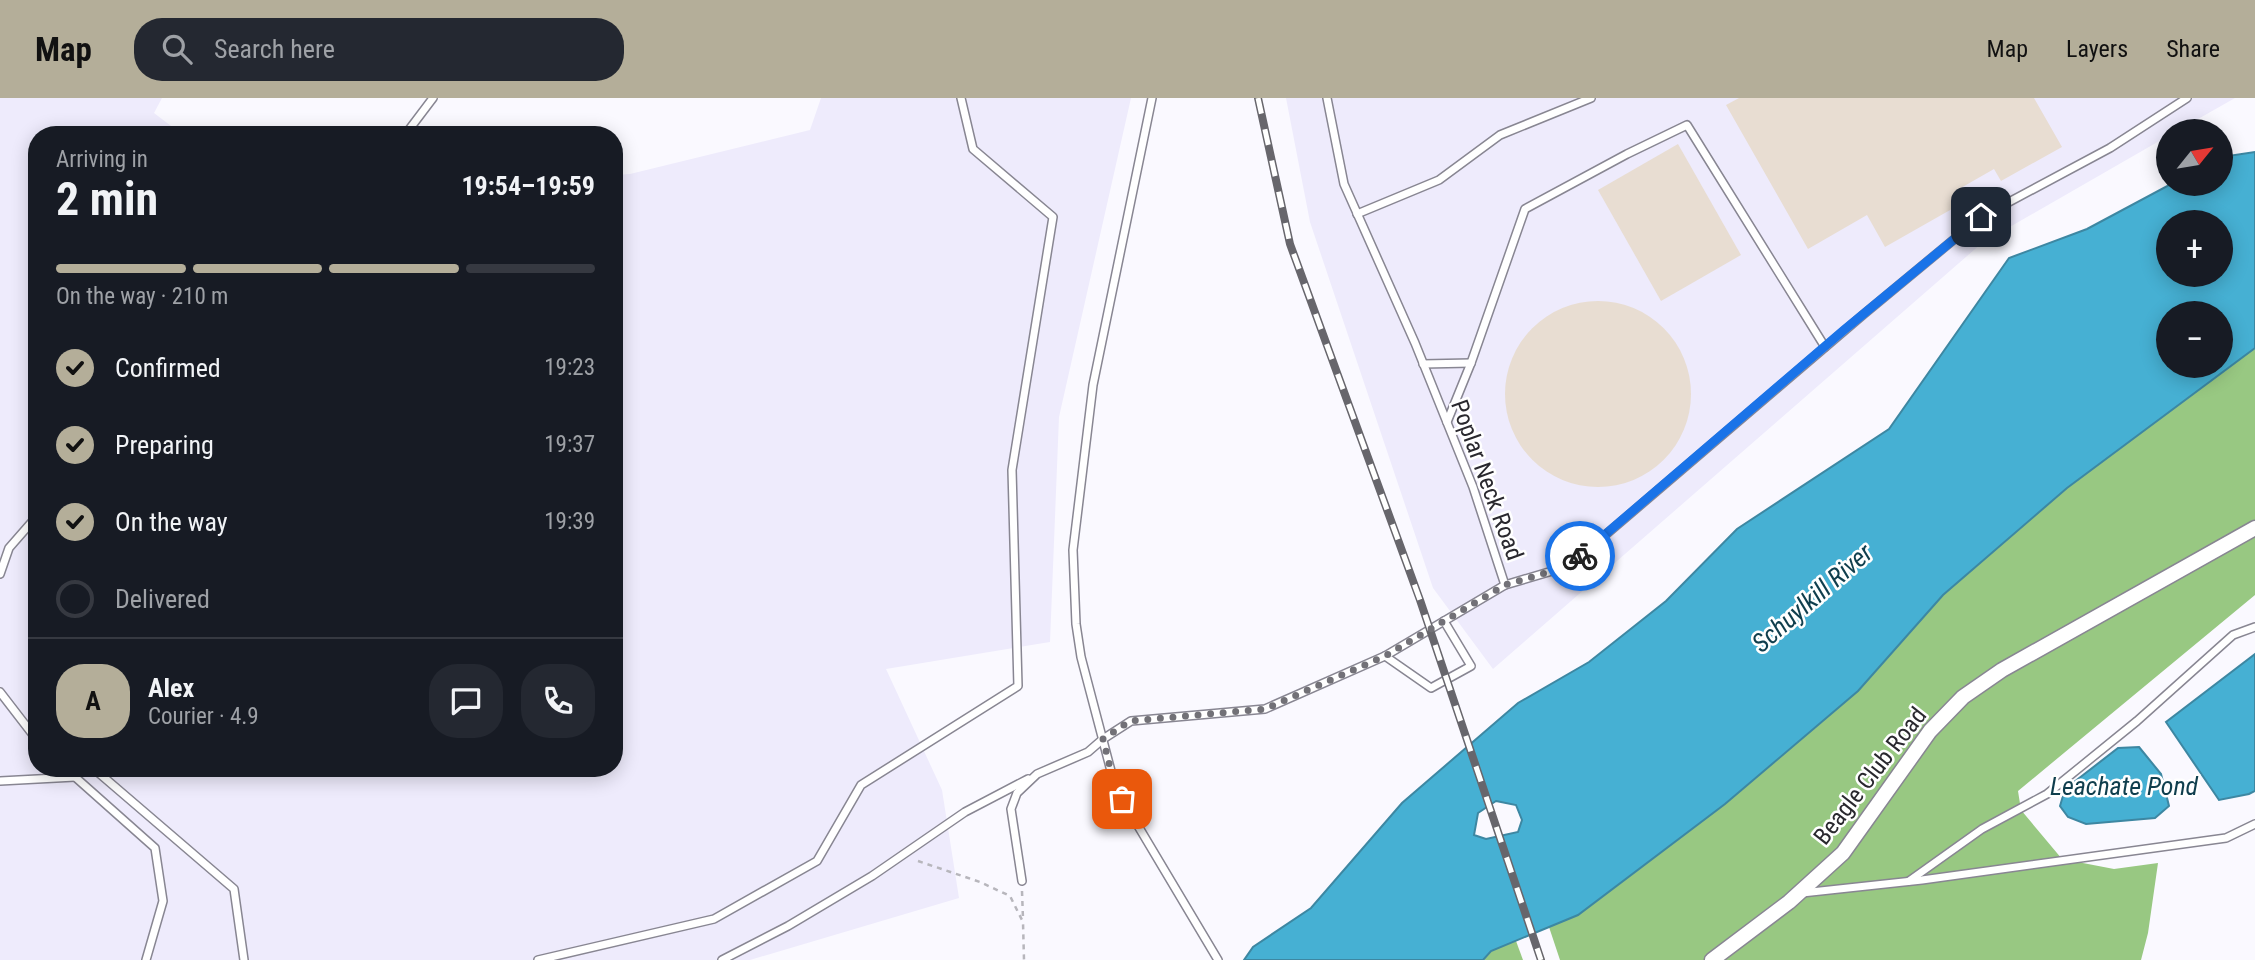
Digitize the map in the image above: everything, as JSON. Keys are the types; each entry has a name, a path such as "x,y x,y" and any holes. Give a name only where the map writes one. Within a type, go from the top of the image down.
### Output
{"street":[{"name":"Beagle Club Road","path":"1712,960 1798,894 1843,853 1919,745 1963,697 2002,670 2255,528"}],"lane":[{"path":"412,126 433,98"},
{"path":"538,960 714,919 817,861 861,785 1018,686 1012,470 1054,217 973,149 961,98"},
{"path":"1152,98 1093,385 1073,550 1076,624 1082,657 1115,780 1138,828 1218,960"},
{"name":"Poplar Neck Road","path":"722,960 788,926 901,856 965,812 1088,751 1130,721 1265,709 1385,656 1505,585 1473,487 1423,364 1344,184 1326,98"},
{"path":"1357,214 1439,180 1500,135 1591,98"},
{"path":"1505,585 1569,566 1981,217 2110,148 2187,98"},
{"path":"1447,423 1525,209 1687,125 1825,347"},
{"path":"1423,364 1471,363"},
{"path":"0,574 9,548 28,526"},
{"path":"1385,656 1431,688 1471,666 1444,621"},
{"path":"1909,881 1982,830 2047,793 2137,721 2233,635 2255,627"},
{"path":"0,692 28,728"},
{"path":"1022,881 1011,809 1017,793 1037,774"},
{"path":"0,781 75,777 155,848 163,901 146,960"},
{"path":"103,777 234,889 244,960"},
{"path":"1798,894 2226,838 2255,824"}],"path":[{"path":"901,856 946,869 1010,896 1023,922"},
{"path":"1022,881 1024,960"}],"shaded area":[{"path":"0,98 162,98 154,113 171,126 28,126 28,777 623,777 623,174 810,130 821,98 1131,98 1059,417 1050,642 886,669 942,790 959,898 750,960 0,960"},
{"path":"1286,98 2235,98 2198,119 2156,119 2156,143 1982,243 1493,669 1433,588 1310,222"}],"green space":[{"path":"2255,348 2255,595 2018,791 2021,810 2062,859 2114,869 2158,863 2148,933 2141,960 1560,960 1549,927 1578,915 1858,691 1943,595 2067,488 2215,378 2233,378 2233,364"},
{"path":"1516,941 1523,960 1483,960 1491,951"}],"water":[{"name":"Schuylkill River","path":"2255,152 2255,348 2233,364 2233,301 2156,301 2156,378 2215,378 2067,488 1943,595 1858,691 1725,804 1578,915 1491,951 1483,960 1244,960 1253,947 1311,908 1402,803 1518,703 1589,662 1666,601 1737,529 1889,429 2009,258 2087,229 2156,192 2156,196 2233,196 2233,155","holes":["1496,801 1516,805 1522,820 1518,832 1486,839 1474,835 1478,813"]},
{"name":"Leachate Pond","path":"2255,654 2255,791 2219,800 2166,722"},
{"name":"Leachate Pond","path":"2139,747 2161,774 2169,806 2155,818 2086,824 2068,817 2060,806 2065,789 2118,748"}],"building":[{"path":"1739,98 2034,98 2062,147 2001,181 1994,169 1959,189 1966,201 1885,247 1867,215 1808,249 1726,105"},
{"path":"1678,144 1741,255 1661,301 1598,190"},
{"path":"1598,301 1634,308 1664,328 1684,358 1691,394 1684,430 1664,460 1634,480 1598,487 1562,480 1532,460 1512,430 1505,394 1512,358 1532,328 1562,308"}],"railway":[{"path":"1258,98 1290,244 1420,600 1541,960"}],"way so far":[{"path":"1122,799 1103,739 1130,721 1265,709 1385,656 1505,585 1569,566 1580,556"}],"route":[{"path":"1580,556 1844,330 1981,217"}]}
